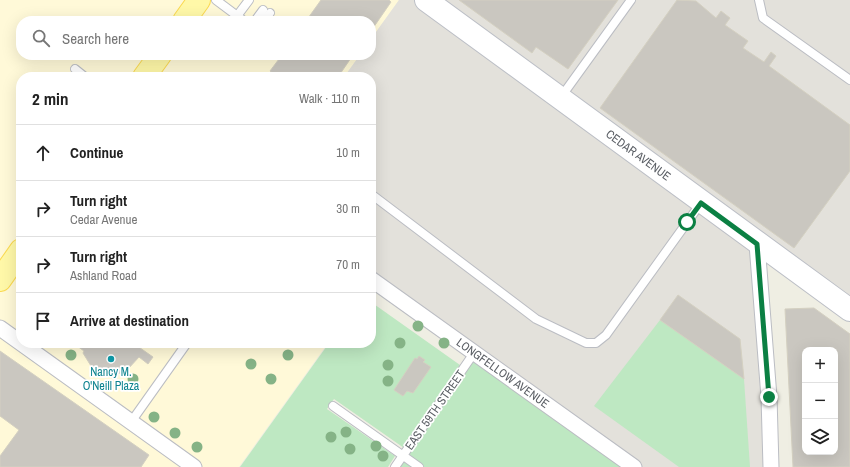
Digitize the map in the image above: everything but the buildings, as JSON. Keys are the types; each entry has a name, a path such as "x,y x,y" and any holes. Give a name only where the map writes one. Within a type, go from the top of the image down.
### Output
{"main road":[{"path":"188,16 199,0"},
{"path":"148,72 156,60"},
{"path":"0,280 16,257"}],"street":[{"name":"CEDAR AVENUE","path":"426,0 757,244 850,310"},
{"path":"757,244 769,397 771,467"},
{"name":"LONGFELLOW AVENUE","path":"376,283 634,467"},
{"path":"0,328 16,340"},
{"path":"28,348 194,467"}],"lane":[{"path":"216,0 238,16"},
{"path":"242,16 249,0"},
{"path":"559,99 631,0"},
{"path":"759,0 763,18 850,80"},
{"path":"261,16 267,11"},
{"path":"75,69 79,72"},
{"path":"376,198 536,319 586,343 596,343 606,335 701,203"},
{"path":"130,422 183,348"},
{"name":"EAST 59TH STREET","path":"395,467 474,353"},
{"path":"333,406 419,467"}],"shaded area":[{"path":"0,0 399,0 376,32 376,16 16,16 16,60 356,60 348,72 16,72 16,348 324,348 239,467 0,467"},
{"path":"399,0 850,0 850,310 758,244 771,467 634,467 376,283 376,72 348,72 356,60 376,60 376,32"}],"green space":[{"path":"376,306 460,365 404,448 334,399 327,409 395,456 388,467 240,467 325,348 376,348"},
{"path":"660,320 744,379 750,467 679,467 594,406"},
{"path":"474,353 634,467 394,467"}],"place":[{"name":"Nancy M. O'Neill Plaza","path":"111,359"}],"route":[{"path":"687,222 701,203 757,244 769,397"}]}
